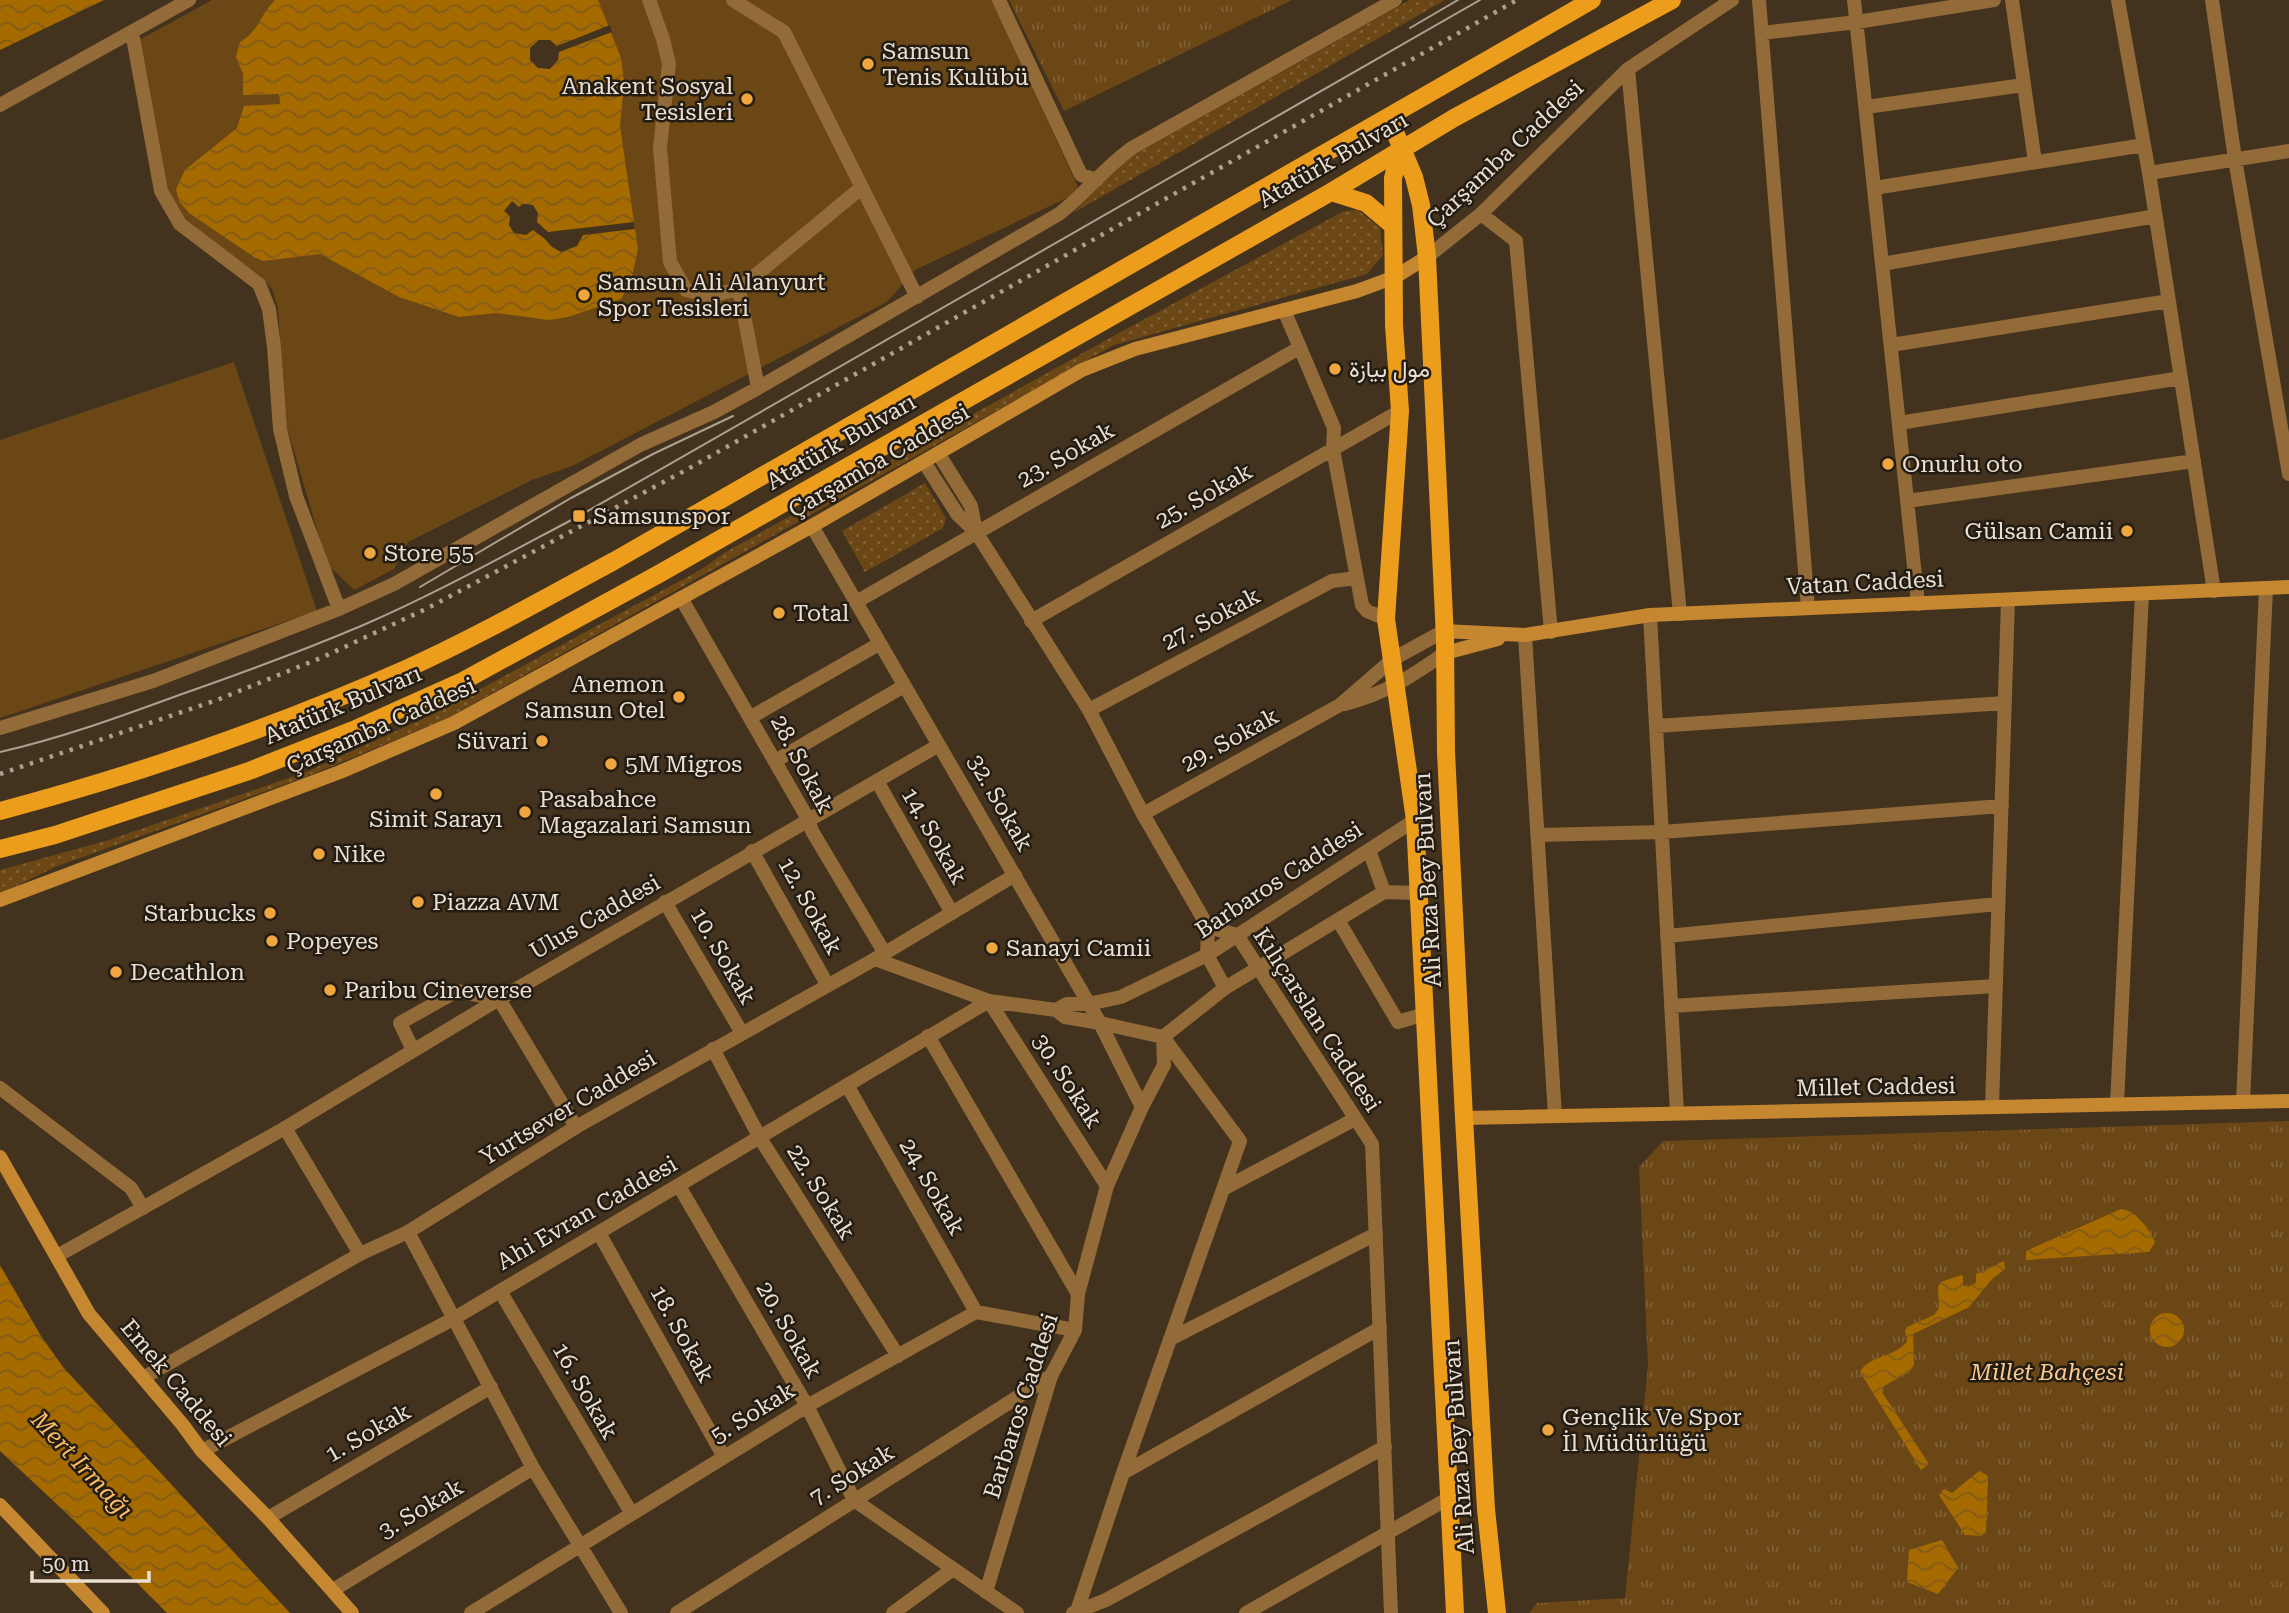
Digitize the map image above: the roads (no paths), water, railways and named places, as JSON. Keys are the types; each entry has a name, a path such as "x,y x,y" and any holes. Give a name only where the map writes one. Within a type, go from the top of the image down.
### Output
{"main road":[{"name":"Atatürk Bulvarı","path":"0,811 197,751 296,716 408,668 494,625 614,561 1592,0"},
{"name":"Atatürk Bulvarı","path":"0,849 55,835 248,771 358,728 463,681 657,575 1331,192 1401,148 1672,0"},
{"name":"Ali Rıza Bey Bulvarı","path":"1389,118 1415,177 1427,257 1445,653 1446,752 1464,1118 1486,1509 1497,1613"},
{"name":"Ali Rıza Bey Bulvarı","path":"1401,148 1393,178 1392,225 1394,325 1400,411 1386,619 1415,820 1455,1613"},
{"path":"1331,192 1366,203 1392,225"},
{"name":"Çarşamba Caddesi","path":"0,900 340,772 454,723 811,526 1082,370 1135,349 1357,291 1395,277 1427,257"},
{"name":"Vatan Caddesi","path":"1444,631 1525,635 1650,615 2289,587"},
{"path":"1445,653 1509,635"},
{"name":"Millet Caddesi","path":"1464,1118 2289,1101"},
{"name":"Emek Caddesi","path":"0,1157 89,1314 202,1451 268,1518 352,1613"},
{"path":"0,1505 103,1613"}],"street":[{"path":"0,105 189,0"},
{"path":"649,0 669,64 660,148 670,262 686,290 710,296 739,289 861,188"},
{"path":"733,0 784,32 917,297"},
{"path":"999,0 1081,175 1097,180"},
{"path":"0,728 153,681 340,609 394,584 640,445 714,412 917,297 1059,214 1078,200 1107,168 1132,148 1395,0"},
{"name":"Çarşamba Caddesi","path":"1427,257 1481,214 1628,69 1732,0"},
{"path":"1759,0 1808,608"},
{"path":"1854,0 1918,604"},
{"path":"1762,33 1857,22 1994,0"},
{"path":"2012,0 2035,162"},
{"path":"2118,0 2156,216 2214,590"},
{"path":"2211,0 2235,159 2289,474"},
{"path":"132,32 161,191 180,224 259,284 269,309 280,429 293,483 340,609"},
{"path":"1628,69 1680,614"},
{"path":"1866,107 2024,85"},
{"path":"1874,188 2144,145"},
{"path":"2149,173 2289,151"},
{"path":"1481,214 1516,241 1550,632"},
{"path":"1882,264 2156,216"},
{"path":"739,289 758,388"},
{"path":"1891,345 2169,301"},
{"path":"1284,310 1334,428 1333,449 1362,605 1367,611 1386,619"},
{"name":"23. Sokak","path":"856,602 1299,348"},
{"path":"1899,423 2181,378"},
{"name":"25. Sokak","path":"1031,621 1400,411"},
{"path":"938,453 971,506 976,532"},
{"path":"1907,501 2194,461"},
{"path":"924,462 958,514 976,532 1089,710 1143,814 1209,927 1207,954 1225,988"},
{"name":"32. Sokak","path":"811,526 1100,1023 1142,1107"},
{"name":"27. Sokak","path":"1089,710 1332,580 1357,578"},
{"path":"2243,1102 2266,588"},
{"path":"2117,1104 2142,594"},
{"name":"28. Sokak","path":"681,597 808,819 879,956"},
{"path":"1992,1107 2008,600"},
{"path":"1650,615 1677,1113"},
{"path":"1340,705 1393,659 1444,631"},
{"path":"1525,635 1555,1116"},
{"path":"751,717 879,644"},
{"path":"1340,705 1370,698 1397,686 1445,653"},
{"path":"775,761 904,686"},
{"path":"1656,726 2005,702"},
{"name":"29. Sokak","path":"1143,814 1340,705"},
{"name":"Ulus Caddesi","path":"57,1256 285,1128 499,999 939,745"},
{"name":"14. Sokak","path":"877,781 952,913"},
{"path":"1538,835 1662,832 2001,806"},
{"name":"Barbaros Caddesi","path":"1056,1010 1067,1004 1088,1004 1121,997 1207,954 1415,820"},
{"path":"1369,850 1384,892"},
{"name":"12. Sokak","path":"752,851 827,984"},
{"name":"Yurtsever Caddesi","path":"143,1378 360,1254 408,1232 576,1127 879,956 1015,875"},
{"path":"1163,1037 1225,988 1384,892 1419,893"},
{"name":"10. Sokak","path":"665,902 742,1033"},
{"path":"1667,936 1998,904"},
{"path":"1338,920 1398,1022 1425,1014"},
{"name":"Kılıçarslan Caddesi","path":"1209,927 1237,935 1372,1144 1391,1613"},
{"path":"879,956 989,1001 1056,1010 1065,1017 1163,1037 1240,1141 1075,1612 1110,1607 1385,1447"},
{"path":"1671,1006 1996,986"},
{"path":"414,1050 400,1023 457,991 499,999 576,1127"},
{"name":"Ahi Evran Caddesi","path":"202,1451 453,1319 989,1001"},
{"name":"30. Sokak","path":"989,1001 1107,1186"},
{"path":"928,1036 1078,1294"},
{"name":"Barbaros Caddesi","path":"986,1592 1051,1376 1075,1330 1078,1294 1107,1186 1164,1065 1163,1037"},
{"name":"22. Sokak","path":"713,1049 760,1138 898,1356"},
{"name":"24. Sokak","path":"847,1085 976,1312"},
{"path":"0,1088 131,1188 143,1208"},
{"path":"1223,1189 1355,1118"},
{"path":"285,1128 360,1254"},
{"name":"20. Sokak","path":"679,1186 807,1406 854,1500"},
{"path":"408,1232 533,1468 621,1613"},
{"name":"18. Sokak","path":"599,1233 724,1457"},
{"path":"1170,1339 1376,1234"},
{"name":"16. Sokak","path":"500,1291 632,1514"},
{"path":"976,1312 1075,1330"},
{"name":"5. Sokak","path":"471,1613 807,1406 976,1312"},
{"path":"1123,1473 1380,1328"},
{"name":"7. Sokak","path":"685,1611 1051,1376"},
{"name":"1. Sokak","path":"268,1518 491,1387"},
{"name":"3. Sokak","path":"333,1590 533,1468"},
{"path":"1246,1613 1449,1498"},
{"path":"854,1500 1017,1613"},
{"path":"893,1613 953,1569"}],"water":[{"path":"0,0 104,0 0,50"},
{"path":"275,0 598,0 621,58 624,81 620,126 638,249 631,281 621,299 568,317 549,320 496,313 459,317 399,297 320,254 263,261 189,213 179,201 176,189 185,170 237,128 244,106 280,104 279,94 243,95 243,74 236,57 240,42 251,33"},
{"path":"2121,1209 2137,1216 2149,1232 2155,1242 2149,1252 2026,1260 2026,1251"},
{"path":"2004,1261 2005,1269 1993,1278 1969,1307 1913,1334 1914,1365 1909,1372 1884,1386 1882,1392 1929,1464 1921,1470 1860,1372 1869,1362 1902,1347 1907,1341 1907,1327 1934,1315 1939,1308 1938,1287 1941,1282 1961,1275 1963,1285 1967,1287 1976,1283 1976,1274"},
{"name":"Mert Irmağı","path":"0,1265 41,1336 63,1367 290,1613 167,1613 0,1451"},
{"path":"2167,1313 2179,1318 2184,1330 2179,1342 2167,1347 2155,1342 2150,1330 2155,1318"},
{"path":"1979,1471 1987,1475 1988,1482 1986,1532 1982,1536 1965,1535 1939,1495 1944,1489 1952,1493"},
{"path":"1942,1540 1958,1568 1938,1594 1907,1582 1909,1550"}],"tram line":[{"path":"1410,28 1458,0"},
{"path":"0,752 92,726 249,670 361,626 444,587 579,516 1480,0"},
{"path":"420,587 571,498 653,454 733,416"}],"railway":[{"path":"0,774 217,700 323,657 428,608 686,470 1517,0"}],"place":[{"name":"Samsun Tenis Kulübü","path":"868,64"},
{"name":"Anakent Sosyal Tesisleri","path":"747,99"},
{"name":"Samsun Ali Alanyurt Spor Tesisleri","path":"584,295"},
{"name":"مول بيازة","path":"1335,369"},
{"name":"Onurlu oto","path":"1888,464"},
{"name":"Samsunspor","path":"579,516"},
{"name":"Gülsan Camii","path":"2127,531"},
{"name":"Store 55","path":"370,553"},
{"name":"Total","path":"779,613"},
{"name":"Anemon Samsun Otel","path":"679,697"},
{"name":"Süvari","path":"542,741"},
{"name":"5M Migros","path":"611,764"},
{"name":"Simit Sarayı","path":"436,794"},
{"name":"Pasabahce Magazalari Samsun","path":"525,812"},
{"name":"Nike","path":"319,854"},
{"name":"Piazza AVM","path":"418,902"},
{"name":"Starbucks","path":"270,913"},
{"name":"Popeyes","path":"272,941"},
{"name":"Sanayi Camii","path":"992,948"},
{"name":"Decathlon","path":"116,972"},
{"name":"Paribu Cineverse","path":"330,990"},
{"name":"Gençlik Ve Spor İl Müdürlüğü","path":"1548,1430"}],"park label":[{"name":"Millet Bahçesi","path":"2047,1372"}]}
